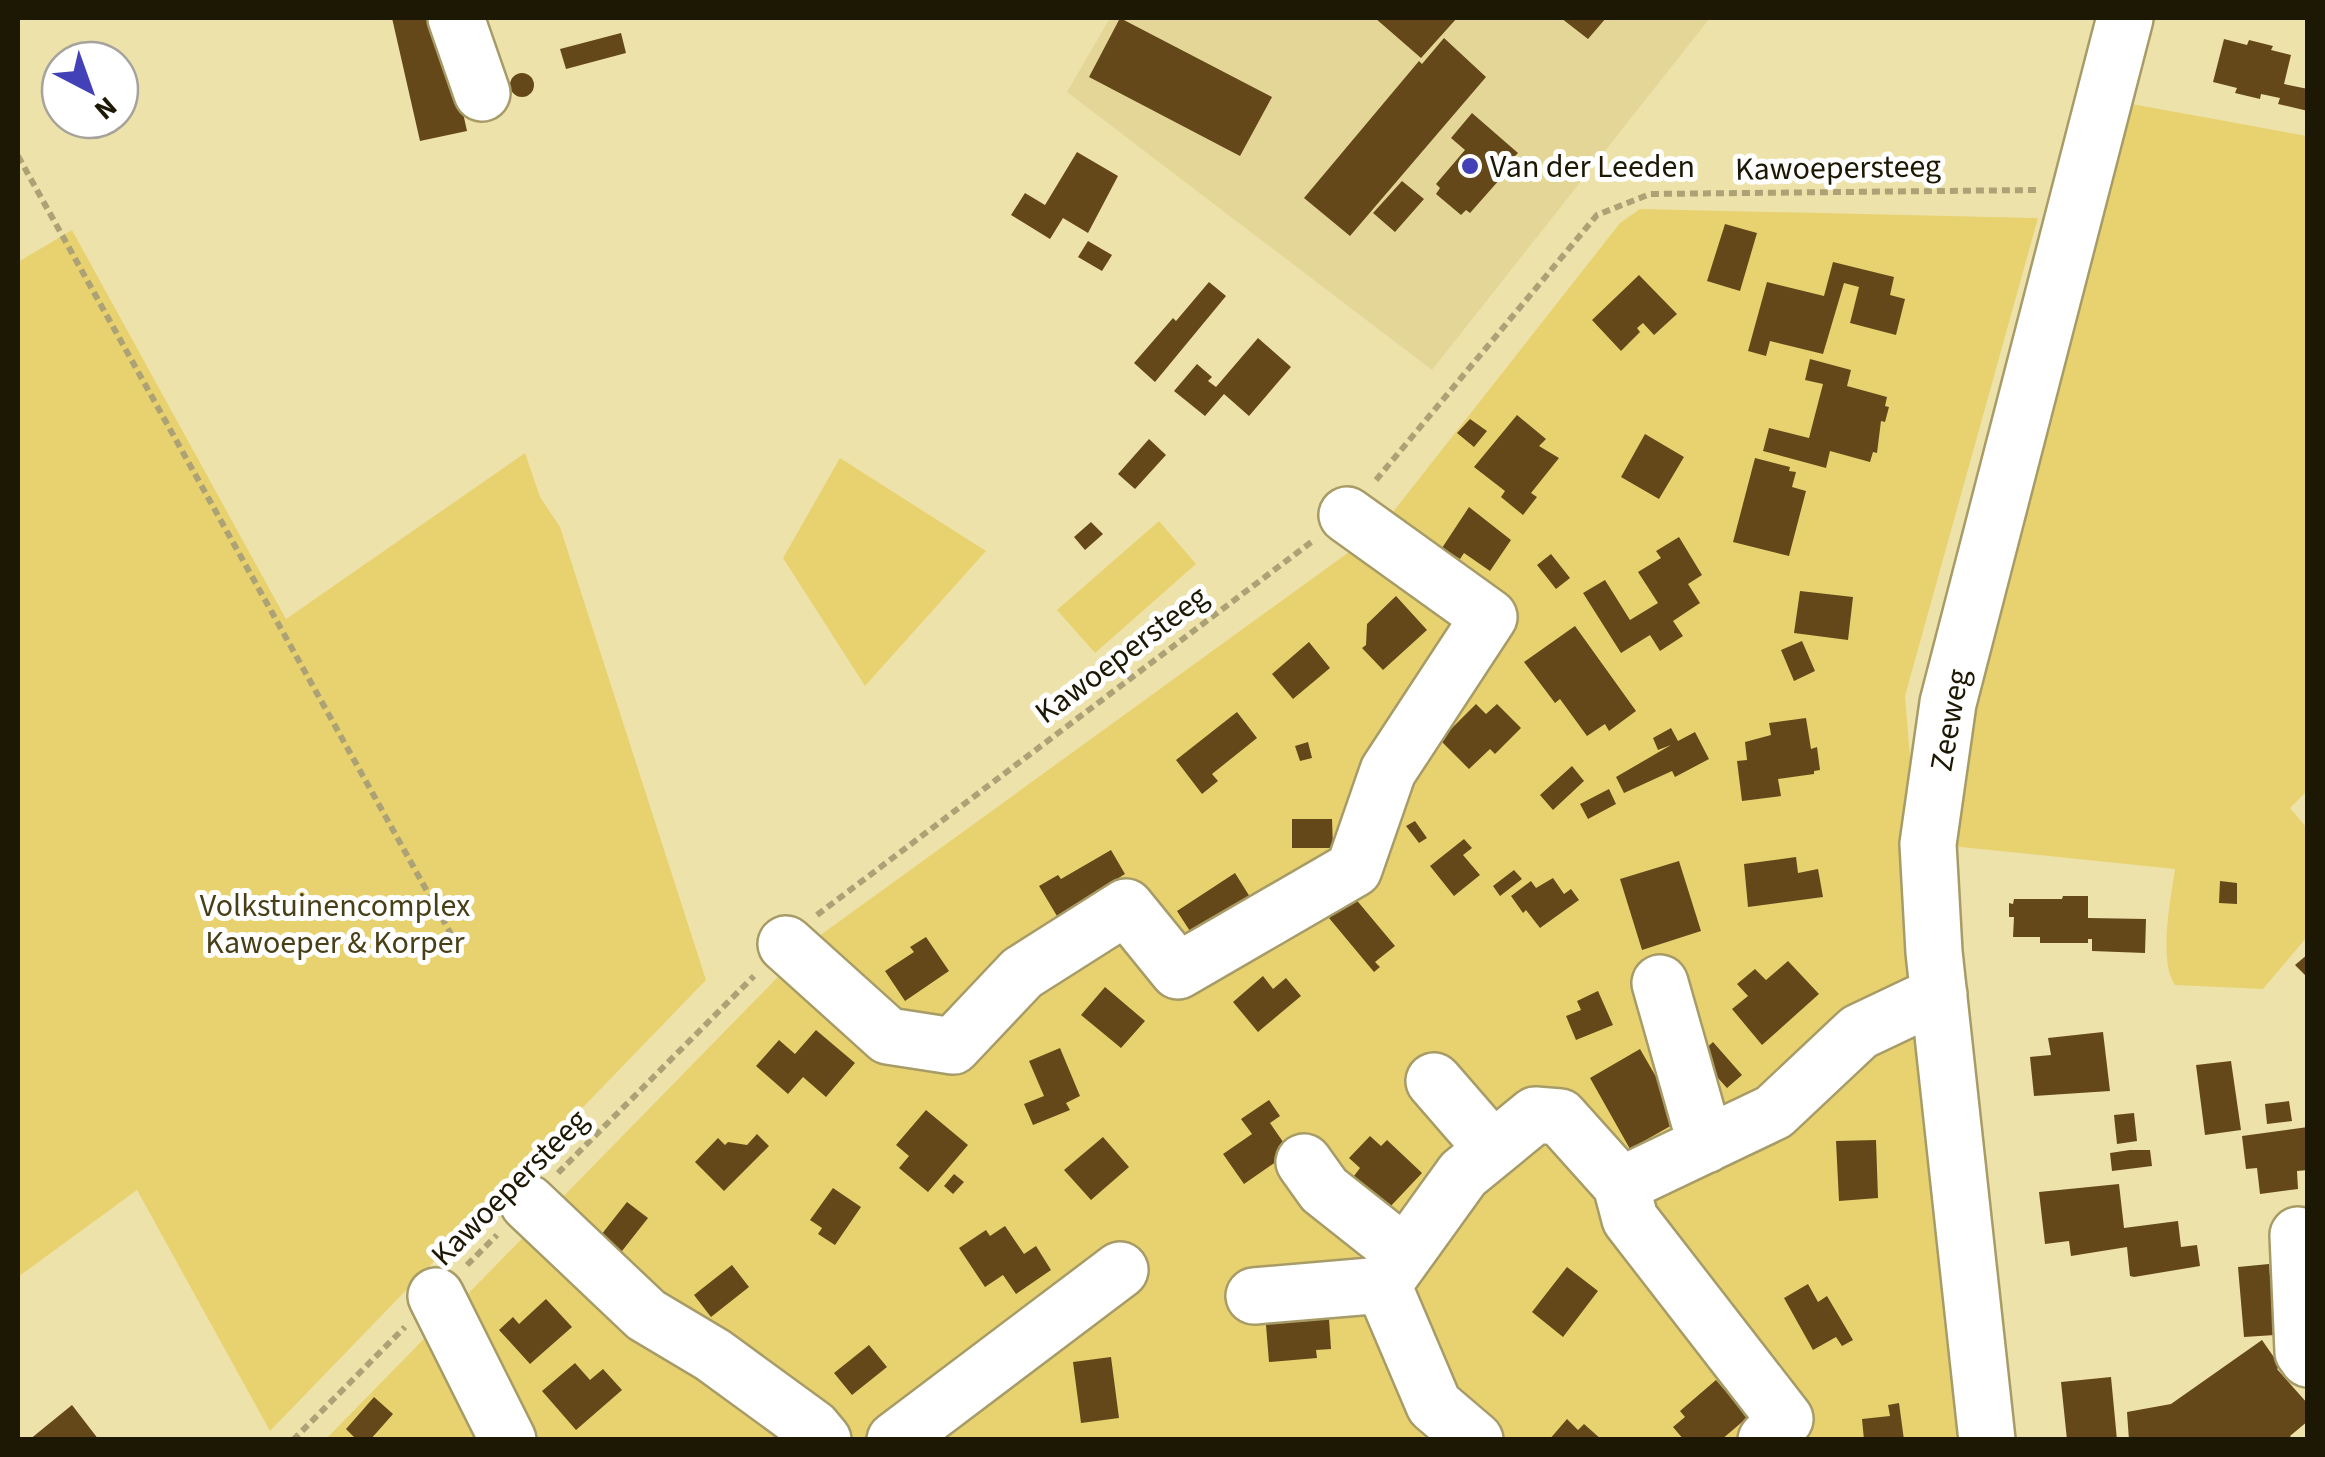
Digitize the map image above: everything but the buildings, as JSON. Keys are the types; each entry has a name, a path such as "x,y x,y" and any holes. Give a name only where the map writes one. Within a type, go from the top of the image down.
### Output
{"street":[{"path":"456,18 482,93"},
{"name":"Zeeweg","path":"1987,1440 1939,994 1928,844 1948,702 2125,18"},
{"path":"786,944 888,1036 953,1046 1022,973 1126,907 1178,971 1354,869 1388,771 1489,617 1347,515"},
{"path":"1660,983 1706,1145"},
{"path":"1621,1185 1774,1112 1858,1032 1939,994"},
{"path":"1434,1081 1493,1149"},
{"path":"1254,1296 1394,1269 1462,1174 1535,1115 1560,1117 1621,1185 1630,1219 1785,1419 1766,1440"},
{"path":"1304,1162 1394,1269 1434,1405 1475,1440"},
{"path":"528,1203 646,1315 713,1355 813,1428 823,1440"},
{"path":"2298,1235 2302,1352 2308,1358"},
{"path":"896,1440 1120,1270"},
{"path":"436,1296 508,1440"}],"path":[{"path":"18,156 457,945"},
{"name":"Kawoepersteeg","path":"293,1440 808,922 1347,515 1598,215 1650,194 2080,190"}],"shaded area":[{"path":"1110,18 1710,18 1432,370 1067,92"}],"green space":[{"path":"2121,102 2307,136 2308,790 2290,808 2307,828 2307,937 2263,989 2175,985 2166,945 2175,869 1951,846 1952,777"},
{"path":"1640,209 2038,218 1905,696 1966,1439 325,1440 815,939 1378,531 1620,223"},
{"name":"Volkstuinencomplex Kawoeper & Korper","path":"72,230 286,619 525,453 540,497 560,527 706,980 270,1431 137,1190 18,1277 18,262"},
{"path":"840,458 986,551 865,686 783,558"},
{"path":"1159,521 1196,564 1095,653 1057,610"}],"place":[{"name":"Van der Leeden","path":"1470,166"}]}
